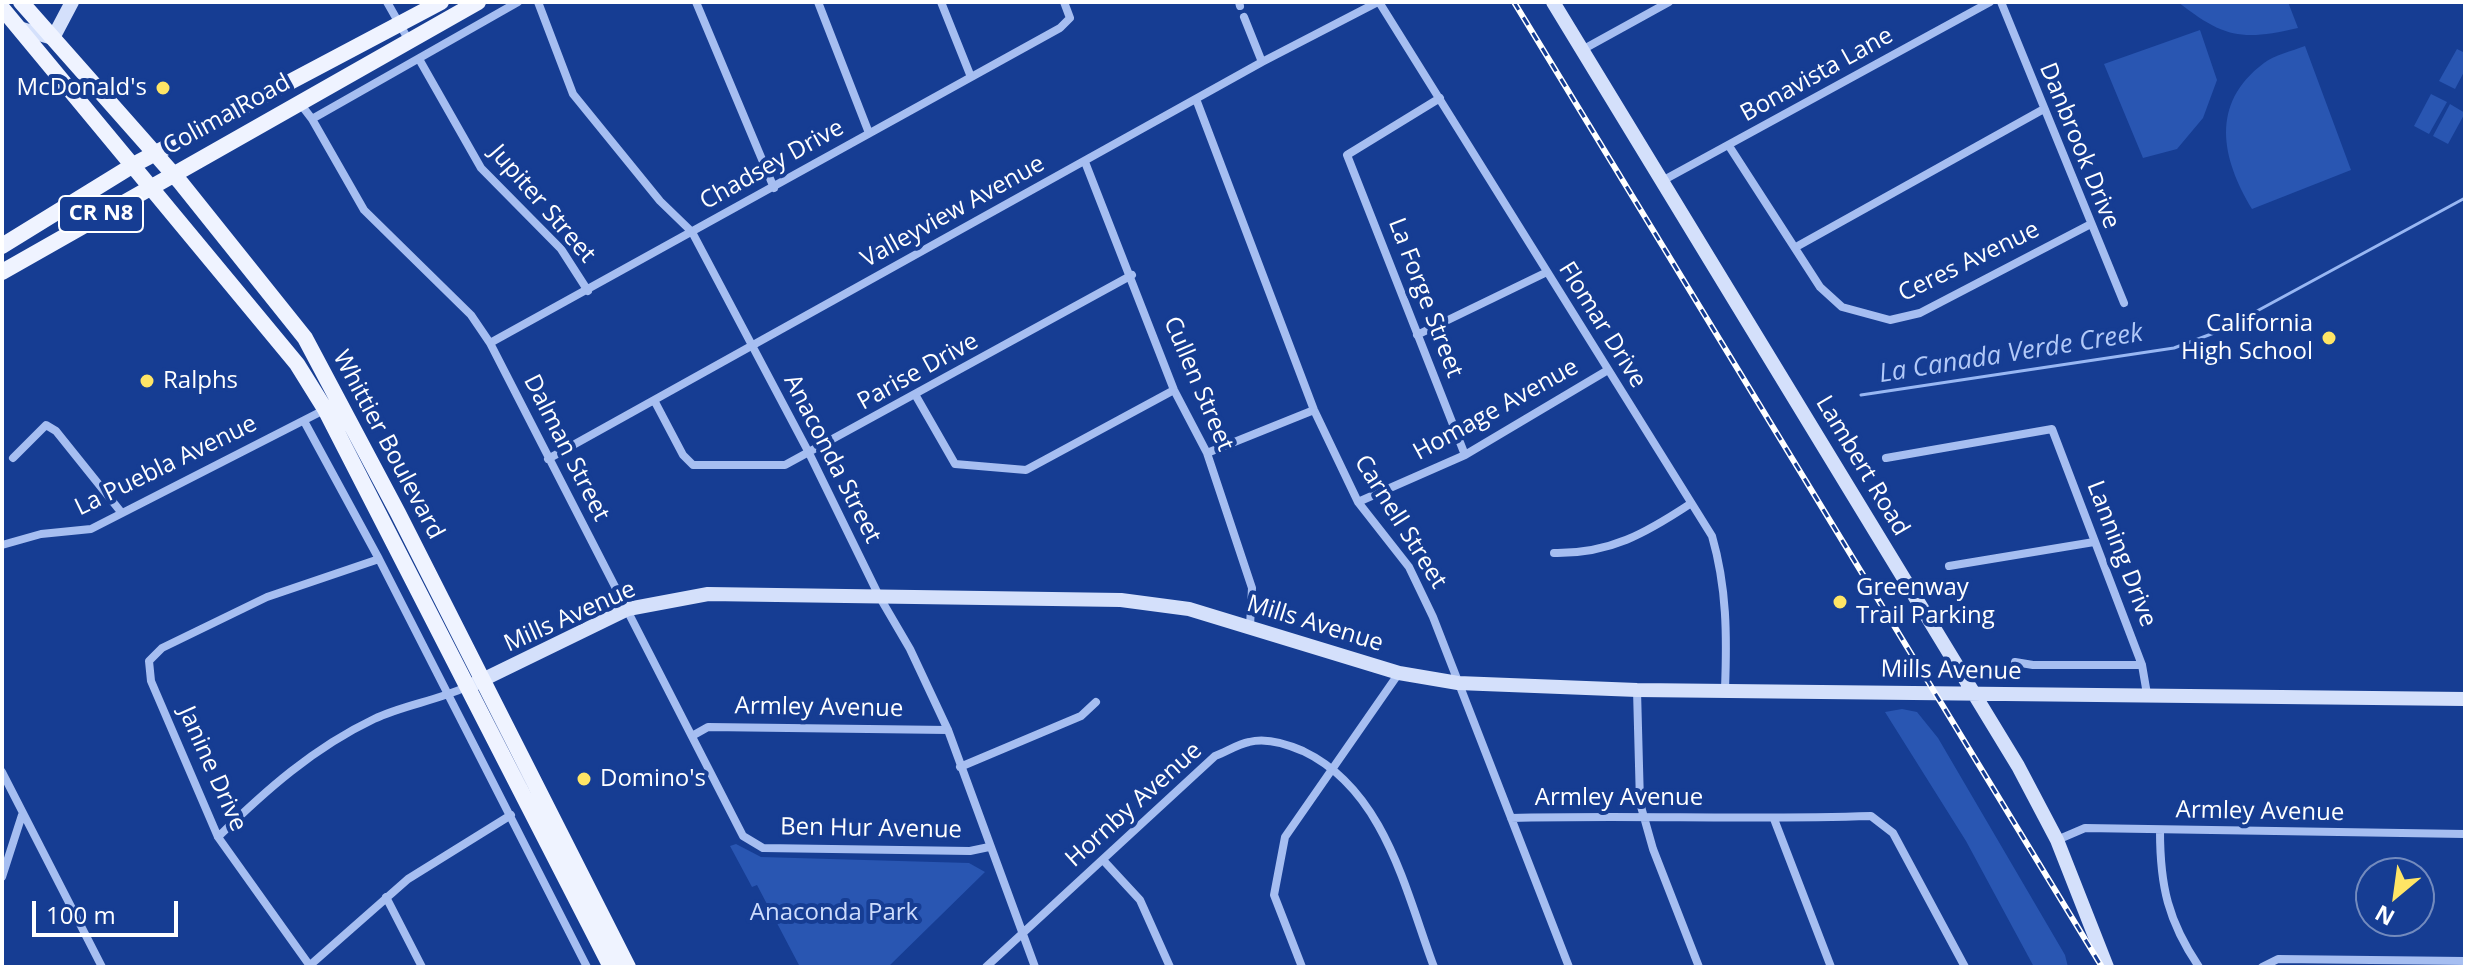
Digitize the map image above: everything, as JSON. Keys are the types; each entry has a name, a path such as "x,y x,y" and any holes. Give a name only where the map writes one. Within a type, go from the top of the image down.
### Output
{"main road":[{"name":"Whittier Boulevard","path":"21,2 172,173 305,338 332,405 466,687 611,967"},
{"name":"Colima Road","path":"2,272 299,102 404,32 441,2"},
{"name":"Colima Road","path":"2,246 135,164 404,32 478,2"},
{"name":"Whittier Boulevard","path":"2,8 152,184 332,405 482,680 628,967"}],"street":[{"path":"22,29 53,38 72,2"},
{"path":"387,2 404,32"},
{"path":"312,119 518,2"},
{"name":"Anaconda Street","path":"538,2 573,94 660,201 692,232 809,453 879,596 910,649 948,730 1035,967"},
{"path":"696,2 774,188"},
{"path":"818,2 869,133"},
{"path":"941,2 971,77"},
{"name":"Chadsey Drive","path":"490,343 1060,28 1070,18 1064,2"},
{"name":"Valleyview Avenue","path":"548,459 1262,62 1379,2"},
{"name":"Flomar Drive","path":"1379,2 1545,273 1712,536 1721,569 1727,618 1725,689"},
{"name":"Lambert Road","path":"1553,2 1974,693 2057,840 2107,967"},
{"path":"1582,50 1669,2"},
{"name":"Bonavista Lane","path":"1662,181 1990,2"},
{"name":"Danbrook Drive","path":"2001,2 2042,110 2124,303"},
{"path":"1244,17 1262,62"},
{"name":"Jupiter Street","path":"419,59 481,168 561,249 588,291"},
{"name":"La Forge Street","path":"1440,98 1347,155 1465,455"},
{"name":"Carnell Street","path":"1196,99 1314,410 1358,502 1409,567 1433,617 1569,967"},
{"name":"Dalman Street","path":"299,102 364,210 471,315 490,343 743,836 753,844"},
{"path":"1729,146 1796,247 2042,110"},
{"name":"Cullen Street","path":"1085,162 1132,275 1174,390 1207,453 1252,588 1250,626"},
{"name":"Ceres Avenue","path":"1796,247 1820,287 1842,307 1864,316 1890,320 1920,313 2089,225"},
{"path":"1417,335 1545,273"},
{"name":"Parise Drive","path":"654,400 683,455 693,465 785,465 1132,275"},
{"name":"Homage Avenue","path":"1358,502 1465,455 1608,370"},
{"path":"916,396 955,464 1026,470 1174,390"},
{"name":"La Puebla Avenue","path":"2,545 41,534 91,529 332,405"},
{"path":"1207,453 1314,410"},
{"path":"304,421 379,559 587,967"},
{"path":"13,458 46,425 56,431 121,512"},
{"name":"Lanning Drive","path":"1886,458 2052,429 2142,665 2147,694"},
{"path":"1554,553 1572,553 1638,538 1690,504"},
{"path":"1949,566 2094,542"},
{"name":"Janine Drive","path":"309,966 218,837 151,681 149,661 162,648 267,597 379,559"},
{"name":"Mills Avenue","path":"218,837 265,791 323,748 372,720 447,696 628,609 708,594 1121,600 1189,609 1399,673 1458,683 1637,690 2465,699"},
{"path":"2015,662 2033,665 2142,665"},
{"path":"1302,967 1274,895 1285,837 1399,673"},
{"path":"1637,690 1638,778 1643,815 1699,967"},
{"path":"960,767 1081,716 1096,702"},
{"name":"Armley Avenue","path":"692,736 708,727 948,730"},
{"name":"Hornby Avenue","path":"986,967 1215,756 1251,741 1285,743 1330,769"},
{"path":"1330,769 1361,796 1377,819 1434,967"},
{"path":"2,772 102,967"},
{"path":"2,877 22,815"},
{"path":"309,966 386,897 431,862 511,815"},
{"name":"Armley Avenue","path":"1511,818 1643,815 1774,819 1871,816 1893,833 1965,967"},
{"path":"1774,819 1831,967"},
{"name":"Armley Avenue","path":"2057,840 2085,828 2465,834"},
{"path":"2160,831 2160,871 2167,905 2177,934 2199,967"},
{"name":"Ben Hur Avenue","path":"753,844 763,848 942,850 989,847"},
{"path":"1103,860 1140,900 1170,967"},
{"path":"386,897 422,967"},
{"path":"2262,967 2278,959 2465,961"}],"green space":[{"path":"2178,2 2288,2 2298,28 2262,34 2234,33 2208,23"},
{"path":"2200,30 2217,80 2203,118 2177,149 2143,158 2104,64"},
{"path":"2305,46 2351,170 2252,209 2233,171 2228,152 2228,114 2246,79 2264,63"},
{"path":"2457,49 2465,53 2465,70 2455,89 2439,81"},
{"path":"2431,94 2447,102 2429,134 2414,126"},
{"path":"2450,104 2465,113 2448,144 2433,136"},
{"path":"1902,709 1917,712 1938,738 2065,955 2068,967 2034,967 1966,841 1885,712"},
{"name":"Anaconda Park","path":"736,844 761,857 969,863 985,872 888,967 800,967 757,885 752,887 730,846"}],"waterway":[{"name":"La Canada Verde Creek","path":"1861,395 2174,348 2222,330 2465,198"}],"railway":[{"path":"1514,2 2102,967"}],"place":[{"name":"McDonald's","path":"163,88"},
{"name":"California High School","path":"2329,338"},
{"name":"Ralphs","path":"147,381"},
{"name":"Greenway Trail Parking","path":"1840,602"},
{"name":"Domino's","path":"584,779"}]}
